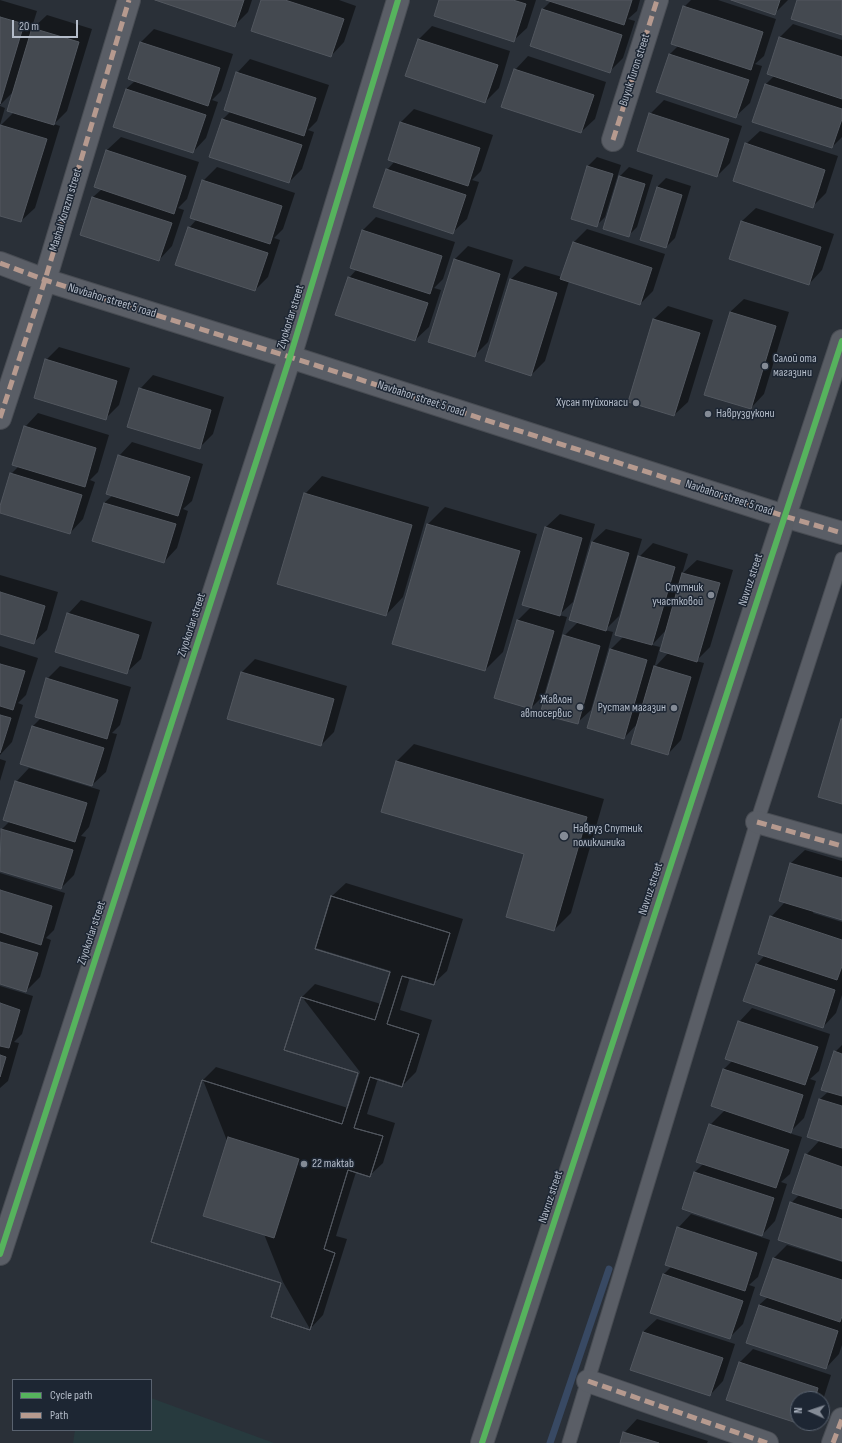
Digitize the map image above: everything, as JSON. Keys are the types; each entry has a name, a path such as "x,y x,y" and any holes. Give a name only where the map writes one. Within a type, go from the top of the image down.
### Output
{"street":[{"name":"Mashal Xorazm street","path":"0,418 45,280 130,0"},
{"name":"Ziyokorlar street","path":"0,1254 290,357 398,0"},
{"name":"Buyuk Turon street","path":"613,140 657,0"},
{"name":"Navbahor street 5 road","path":"0,263 45,280 784,516 842,533"},
{"name":"Navruz street","path":"482,1443 842,341"},
{"path":"757,822 842,846"},
{"path":"588,1381 767,1443"},
{"path":"833,1443 842,1419"}],"lane":[{"path":"568,1443 757,822 842,559"}],"green space":[{"path":"152,1398 274,1443 73,1443 75,1431 152,1431"}],"building":[{"path":"155,0 244,0 235,27"},
{"path":"261,0 285,0 344,19 331,57 251,31"},
{"path":"439,0 513,0 526,4 514,42 434,16"},
{"path":"546,0 632,0 624,25"},
{"path":"731,0 780,0 775,15"},
{"path":"797,0 842,0 842,35 791,19"},
{"path":"683,6 763,32 751,70 671,44"},
{"path":"542,9 622,35 610,73 530,46"},
{"path":"0,17 24,24 0,104"},
{"path":"32,28 79,42 54,125 7,111"},
{"path":"779,37 842,57 842,99 767,74"},
{"path":"418,39 498,65 485,103 405,76"},
{"path":"140,42 220,68 208,106 128,79"},
{"path":"669,54 749,80 736,118 656,92"},
{"path":"514,69 594,95 581,133 501,107"},
{"path":"236,72 316,98 304,136 224,110"},
{"path":"765,84 842,109 842,119 832,148 752,122"},
{"path":"126,89 206,115 193,153 113,127"},
{"path":"649,113 729,139 717,177 637,151"},
{"path":"222,119 302,145 289,183 209,157"},
{"path":"400,122 480,148 468,186 388,160"},
{"path":"0,125 47,139 21,222 0,216"},
{"path":"745,143 825,170 813,208 733,181"},
{"path":"106,150 186,176 174,214 94,187"},
{"path":"587,166 613,174 597,227 571,219"},
{"path":"386,169 466,195 453,234 373,207"},
{"path":"619,176 645,184 629,237 603,229"},
{"path":"202,180 282,206 270,244 190,218"},
{"path":"657,187 682,195 666,248 640,240"},
{"path":"92,197 172,223 159,261 80,235"},
{"path":"741,221 821,247 809,285 729,259"},
{"path":"188,227 268,253 255,291 175,265"},
{"path":"362,230 442,256 430,294 350,268"},
{"path":"573,242 652,268 640,305 560,279"},
{"path":"454,259 500,274 475,357 428,342"},
{"path":"348,277 428,303 415,341 335,315"},
{"path":"510,279 557,293 531,376 485,361"},
{"path":"730,312 776,326 751,409 704,395"},
{"path":"653,319 700,333 674,416 628,402"},
{"path":"45,359 117,381 106,420 34,398"},
{"path":"139,388 211,410 200,449 127,427"},
{"path":"24,426 96,448 85,487 12,465"},
{"path":"118,455 190,477 178,516 106,494"},
{"path":"10,473 82,495 70,534 0,513 0,506"},
{"path":"304,493 412,525 386,616 277,584"},
{"path":"104,503 176,524 164,563 92,541"},
{"path":"427,524 520,551 485,671 392,644"},
{"path":"545,527 582,538 560,616 522,605"},
{"path":"592,542 629,553 606,631 569,620"},
{"path":"638,556 675,567 652,645 615,635"},
{"path":"682,573 720,583 697,662 660,651"},
{"path":"0,592 45,606 34,644 0,634"},
{"path":"67,613 139,635 127,674 55,652"},
{"path":"517,620 554,631 531,709 494,698"},
{"path":"563,635 600,646 578,724 540,714"},
{"path":"610,649 647,660 624,739 587,728"},
{"path":"0,664 25,671 13,710 0,706"},
{"path":"654,666 691,677 668,755 631,744"},
{"path":"241,672 334,699 321,746 227,719"},
{"path":"46,678 118,700 107,739 35,717"},
{"path":"0,715 11,718 0,753"},
{"path":"842,719 842,804 818,797"},
{"path":"32,726 104,748 92,786 20,764"},
{"path":"396,761 587,817 554,931 506,917 524,854 381,812"},
{"path":"15,781 87,803 75,842 3,820"},
{"path":"1,829 73,850 61,889 0,871"},
{"path":"790,863 842,878 842,920 779,901"},
{"path":"0,890 52,906 41,945 0,932"},
{"name":"22 maktab","path":"331,896 450,933 434,985 402,976 387,1024 419,1034 402,1087 370,1077 354,1128 383,1136 370,1177 348,1170 324,1249 335,1253 310,1330 271,1317 281,1283 151,1242 202,1080 342,1124 358,1073 284,1050 301,997 375,1020 390,972 315,949","holes":["228,1137 299,1159 274,1238 203,1216"]},
{"name":"22 maktab","path":"331,896 450,933 434,985 402,976 387,1024 419,1034 402,1087 370,1077 354,1128 383,1136 370,1177 348,1170 324,1249 335,1253 310,1330 271,1317 281,1283 151,1242 202,1080 342,1124 358,1073 284,1050 301,997 375,1020 390,972 315,949"},
{"path":"770,916 842,940 842,966 837,980 758,954"},
{"path":"0,942 38,953 26,992 0,984"},
{"path":"756,964 835,990 823,1028 743,1001"},
{"path":"0,1003 20,1010 9,1048 0,1046"},
{"path":"738,1021 818,1047 805,1085 725,1059"},
{"path":"834,1051 842,1054 842,1096 821,1090"},
{"path":"0,1055 6,1057 0,1077"},
{"path":"723,1069 803,1095 791,1133 711,1106"},
{"path":"819,1099 842,1106 842,1148 807,1137"},
{"path":"709,1124 789,1150 776,1188 696,1162"},
{"path":"805,1154 842,1167 842,1209 792,1193"},
{"path":"694,1172 774,1198 762,1236 682,1209"},
{"path":"790,1202 842,1219 842,1261 778,1240"},
{"path":"677,1227 757,1253 745,1291 665,1265"},
{"path":"773,1258 842,1280 842,1316 840,1322 760,1295"},
{"path":"663,1274 743,1301 730,1339 650,1313"},
{"path":"759,1305 838,1331 826,1369 746,1343"},
{"path":"643,1332 723,1358 710,1396 630,1370"},
{"path":"739,1362 818,1388 817,1391 790,1391 790,1421 726,1400"},
{"path":"623,1432 659,1443 620,1443"}],"waterway":[{"path":"550,1443 609,1269"}],"marked path":[{"path":"0,418 45,280 129,0"},
{"path":"613,140 657,0"},
{"path":"0,263 45,280 784,516 842,533"},
{"path":"757,822 842,846"},
{"path":"588,1381 767,1443"},
{"path":"833,1443 842,1419"}],"cycle path":[{"path":"0,1254 290,357 398,0"},
{"path":"482,1443 842,341"}],"place":[{"name":"Салой ота магазини","path":"765,366"},
{"name":"Хусан туйхонаси","path":"636,403"},
{"name":"Навруздукони","path":"708,414"},
{"name":"Спутник участковой","path":"711,595"},
{"name":"Жавлон автосервис","path":"580,707"},
{"name":"Рустам магазин","path":"674,708"},
{"name":"Навруз Спутник поликлиника","path":"564,836"},
{"name":"22 maktab","path":"304,1164"}]}
